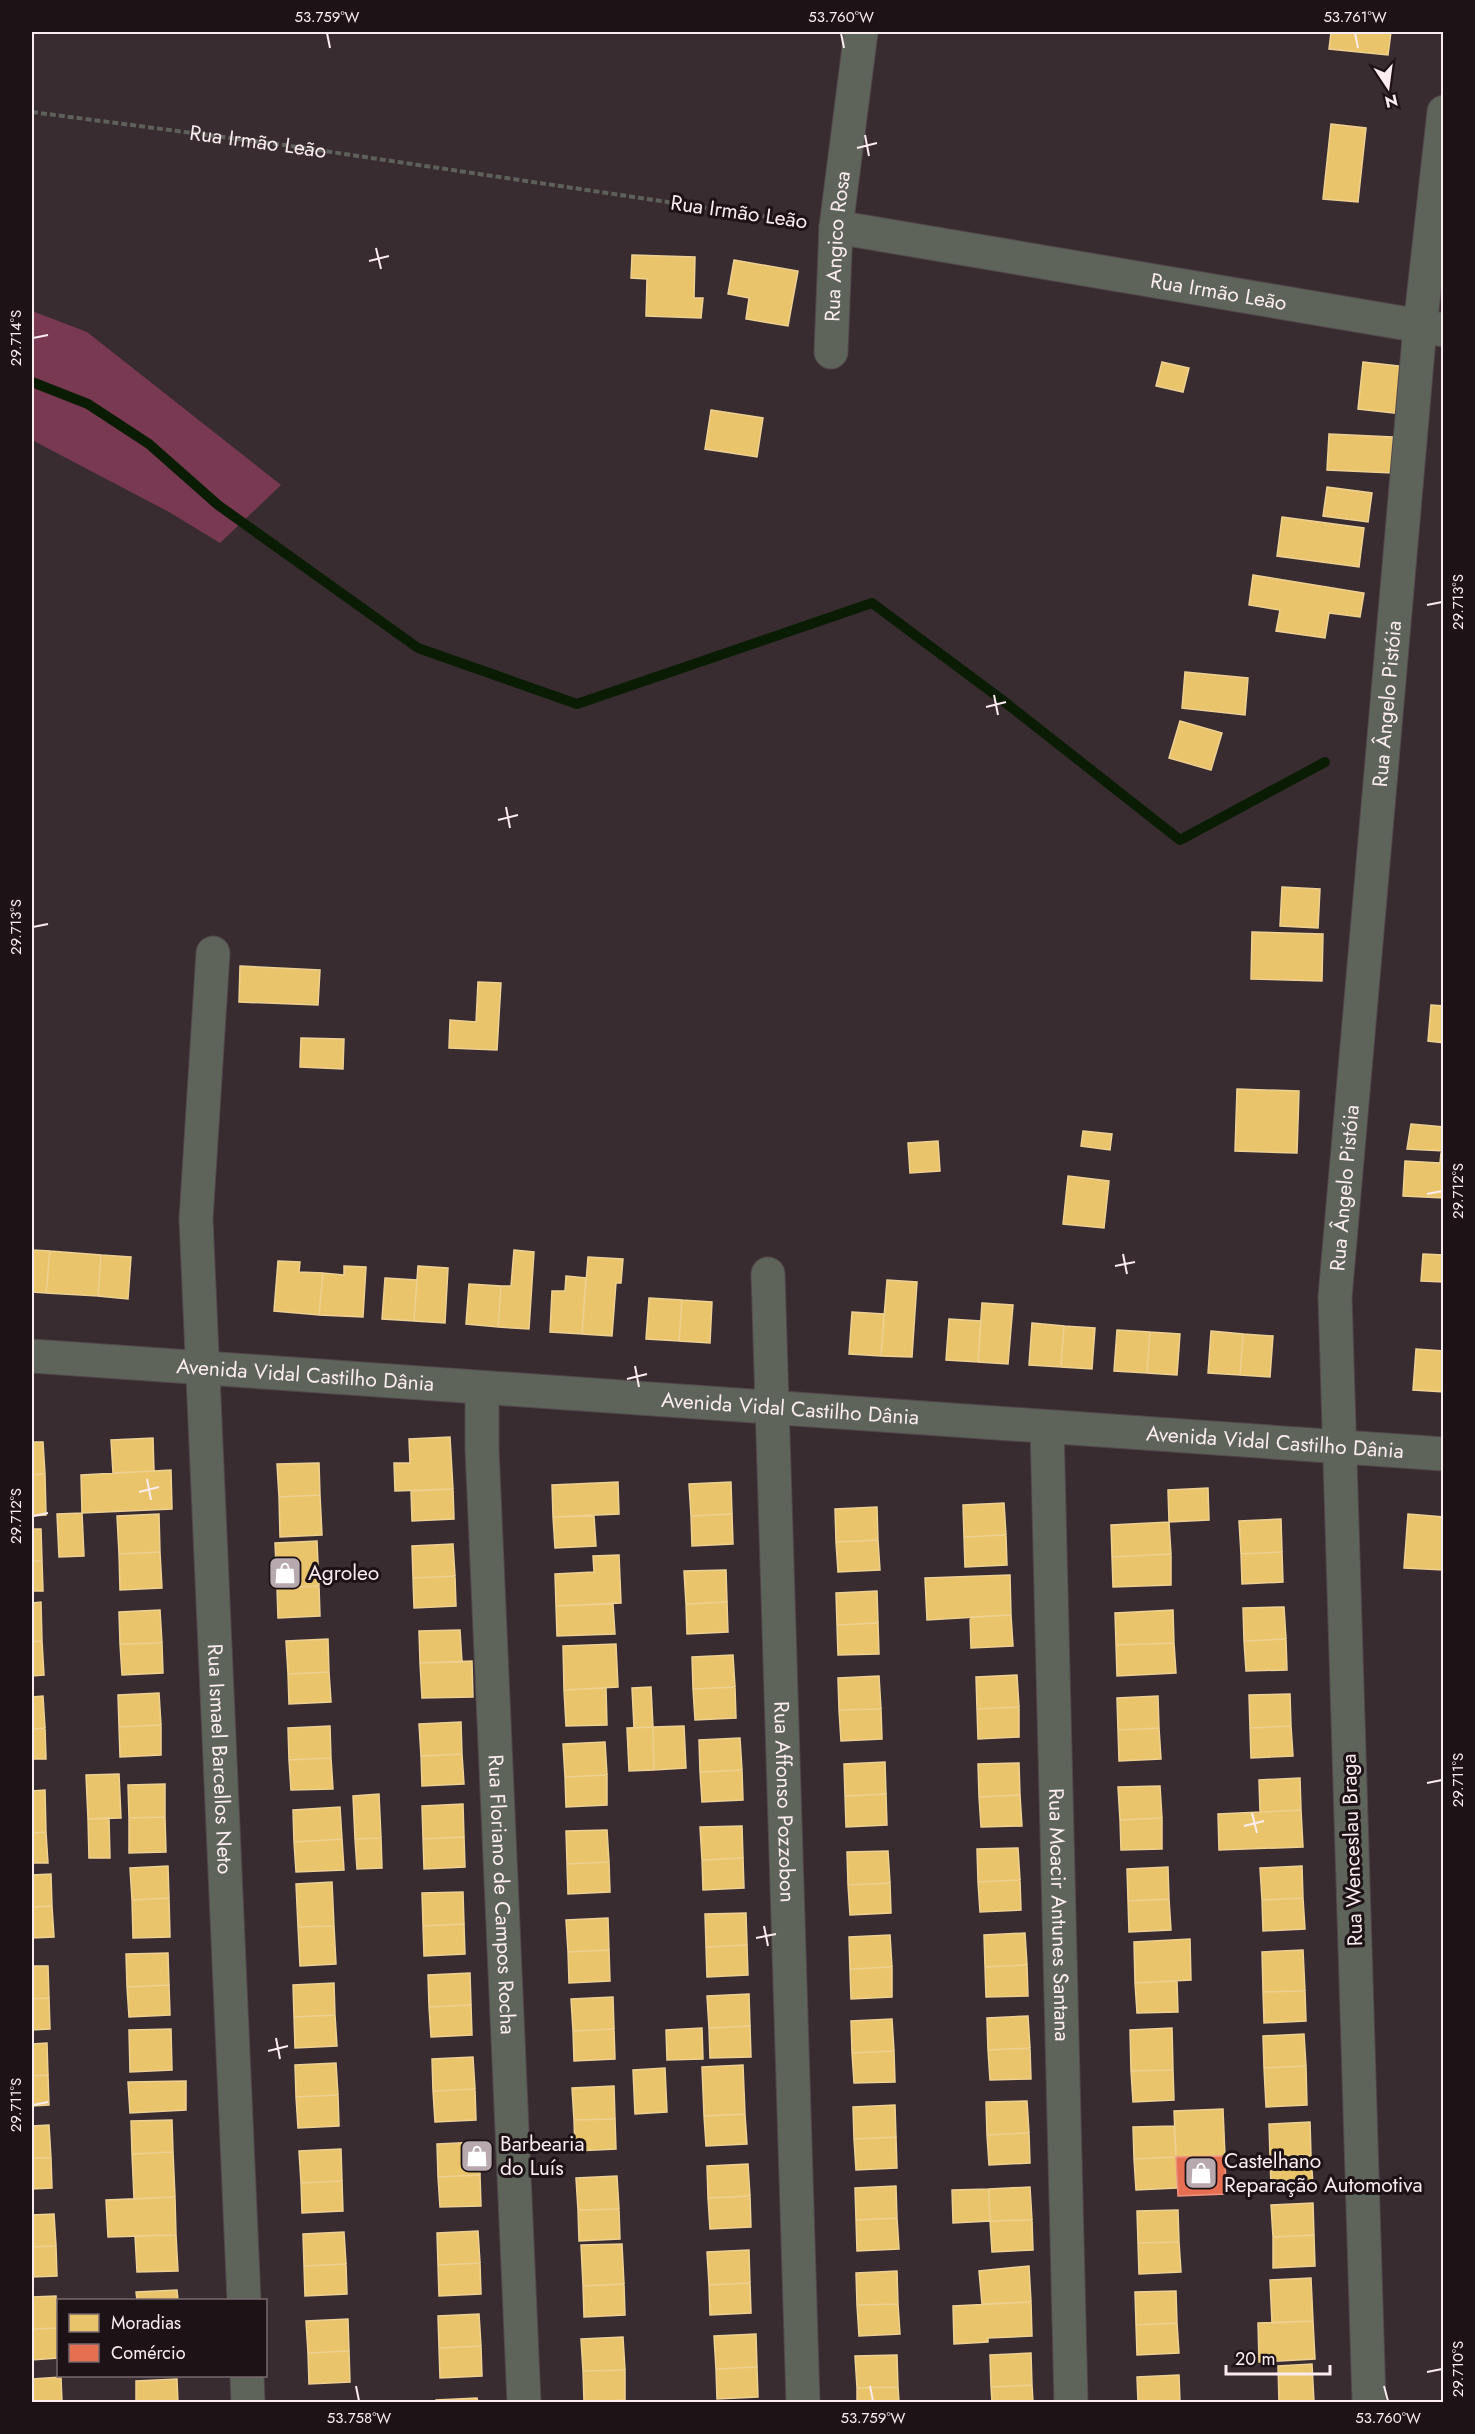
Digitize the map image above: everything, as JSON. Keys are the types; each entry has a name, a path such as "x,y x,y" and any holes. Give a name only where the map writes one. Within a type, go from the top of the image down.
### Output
{"street":[{"name":"Rua Angico Rosa","path":"831,352 836,226 861,32"},
{"name":"Rua Ângelo Pistóia","path":"1335,1297 1432,329 1443,112"},
{"name":"Rua Irmão Leão","path":"836,226 1432,329"},
{"name":"Rua Ismael Barcellos Neto","path":"213,953 196,1219 244,2299"},
{"name":"Rua Affonso Pozzobon","path":"768,1274 803,2403"},
{"name":"Rua Wenceslau Braga","path":"1335,1297 1369,2403"},
{"name":"Avenida Vidal Castilho Dânia","path":"32,1356 1443,1454"},
{"name":"Rua Floriano de Campos Rocha","path":"482,1388 482,1449 524,2403"},
{"name":"Rua Moacir Antunes Santana","path":"1047,1427 1071,2403"},
{"path":"247,2377 248,2403"}],"path":[{"name":"Rua Irmão Leão","path":"32,112 284,145 836,226"}],"shaded area":[{"path":"32,311 87,332 281,485 220,543 169,512 32,440"}],"building: Moradias":[{"path":"1331,32 1391,32 1388,55 1329,49"},
{"path":"1331,124 1366,128 1358,202 1323,199"},
{"path":"632,255 695,257 694,298 703,298 701,318 646,316 647,279 631,278"},
{"path":"734,260 798,271 788,326 746,319 749,298 728,294"},
{"path":"1162,362 1189,368 1183,392 1156,386"},
{"path":"1363,362 1407,367 1402,414 1358,409"},
{"path":"711,410 763,418 757,457 705,449"},
{"path":"1329,434 1393,437 1392,473 1327,470"},
{"path":"1327,487 1372,493 1368,522 1323,516"},
{"path":"1282,517 1364,528 1359,567 1277,556"},
{"path":"1253,575 1364,593 1360,617 1329,613 1325,638 1276,631 1280,610 1249,605"},
{"path":"1185,672 1248,678 1245,715 1182,708"},
{"path":"1180,721 1222,733 1211,770 1169,758"},
{"path":"1282,887 1320,889 1318,928 1280,926"},
{"path":"1252,932 1323,934 1322,981 1251,979"},
{"path":"240,966 320,970 318,1005 239,1002"},
{"path":"478,982 501,983 497,1050 449,1048 450,1020 476,1022"},
{"path":"1431,1005 1444,1006 1444,1043 1428,1041"},
{"path":"301,1038 344,1039 343,1069 300,1067"},
{"path":"1237,1089 1299,1091 1297,1153 1235,1151"},
{"path":"1411,1124 1444,1127 1444,1151 1407,1149"},
{"path":"1083,1131 1112,1134 1110,1150 1081,1146"},
{"path":"938,1141 940,1171 910,1173 908,1143"},
{"path":"1441,1153 1444,1153 1444,1198 1403,1196 1405,1161 1440,1163"},
{"path":"1068,1176 1109,1181 1104,1228 1063,1224"},
{"path":"32,1250 50,1251 46,1293 32,1292"},
{"path":"514,1250 534,1252 529,1329 498,1327 501,1286 511,1286"},
{"path":"50,1251 101,1255 98,1296 46,1293"},
{"path":"1423,1254 1444,1255 1444,1282 1421,1281"},
{"path":"101,1255 131,1257 128,1299 98,1296"},
{"path":"588,1257 623,1259 621,1283 616,1283 612,1336 582,1334"},
{"path":"278,1261 300,1262 299,1272 323,1273 319,1315 274,1311"},
{"path":"344,1266 366,1267 363,1317 319,1315 323,1273 344,1275"},
{"path":"418,1266 448,1268 445,1323 414,1321"},
{"path":"566,1276 586,1278 582,1334 550,1332 552,1291 565,1291"},
{"path":"385,1278 417,1280 414,1321 382,1319"},
{"path":"887,1280 917,1282 912,1357 881,1356"},
{"path":"469,1284 501,1286 498,1327 466,1324"},
{"path":"649,1298 682,1300 679,1341 646,1339"},
{"path":"682,1300 712,1302 710,1343 679,1341"},
{"path":"982,1303 1013,1305 1008,1364 978,1362"},
{"path":"852,1312 884,1314 881,1356 849,1354"},
{"path":"949,1319 981,1321 978,1362 946,1360"},
{"path":"1032,1323 1064,1326 1061,1367 1029,1365"},
{"path":"1064,1326 1095,1328 1092,1369 1061,1367"},
{"path":"1117,1330 1150,1332 1147,1373 1114,1371"},
{"path":"1211,1331 1243,1334 1240,1375 1208,1373"},
{"path":"1150,1332 1180,1334 1177,1375 1147,1373"},
{"path":"1243,1334 1273,1336 1270,1377 1240,1375"},
{"path":"1416,1349 1444,1351 1444,1392 1413,1390"},
{"path":"450,1437 453,1489 395,1491 394,1463 410,1463 409,1439"},
{"path":"153,1438 154,1471 113,1473 111,1440"},
{"path":"32,1442 43,1442 45,1474 32,1475"},
{"path":"319,1463 320,1495 279,1497 277,1464"},
{"path":"171,1470 172,1509 82,1513 81,1475"},
{"path":"45,1474 46,1515 32,1516 32,1475"},
{"path":"618,1482 619,1514 553,1517 552,1485"},
{"path":"731,1482 732,1514 691,1516 689,1484"},
{"path":"1208,1488 1209,1520 1169,1522 1168,1490"},
{"path":"453,1489 454,1519 412,1521 411,1491"},
{"path":"320,1495 322,1535 280,1537 279,1497"},
{"path":"1004,1503 1006,1535 964,1537 963,1505"},
{"path":"877,1507 878,1540 836,1542 835,1509"},
{"path":"82,1513 84,1556 59,1557 57,1514"},
{"path":"159,1514 160,1552 119,1554 117,1516"},
{"path":"732,1514 733,1544 692,1546 691,1516"},
{"path":"1408,1514 1444,1517 1444,1570 1404,1568"},
{"path":"594,1516 596,1546 555,1548 553,1517"},
{"path":"1281,1519 1282,1552 1241,1554 1239,1521"},
{"path":"1169,1522 1171,1554 1112,1557 1111,1525"},
{"path":"32,1529 41,1529 42,1561 32,1561"},
{"path":"1006,1535 1007,1565 965,1567 964,1537"},
{"path":"878,1540 880,1570 838,1572 836,1542"},
{"path":"317,1541 319,1586 277,1588 275,1543"},
{"path":"453,1544 455,1576 413,1578 412,1546"},
{"path":"160,1552 162,1588 120,1590 119,1554"},
{"path":"1282,1552 1283,1582 1242,1584 1241,1554"},
{"path":"1171,1554 1171,1585 1113,1587 1112,1557"},
{"path":"619,1555 621,1603 556,1606 555,1574 594,1572 593,1556"},
{"path":"32,1561 42,1561 43,1591 32,1591"},
{"path":"726,1570 727,1602 686,1604 684,1571"},
{"path":"1010,1575 1011,1615 927,1620 925,1578"},
{"path":"455,1576 456,1606 414,1608 413,1578"},
{"path":"319,1586 320,1616 278,1618 277,1588"},
{"path":"877,1591 878,1623 837,1625 836,1593"},
{"path":"41,1602 42,1641 32,1642 32,1603"},
{"path":"727,1602 728,1632 687,1634 686,1604"},
{"path":"613,1604 615,1634 557,1636 556,1606"},
{"path":"1284,1607 1286,1639 1244,1641 1243,1608"},
{"path":"160,1610 162,1643 120,1644 119,1612"},
{"path":"1173,1610 1174,1643 1116,1645 1115,1613"},
{"path":"1011,1615 1013,1646 971,1648 970,1617"},
{"path":"878,1623 879,1654 838,1655 837,1625"},
{"path":"460,1630 462,1662 420,1663 419,1631"},
{"path":"328,1639 329,1672 288,1674 286,1641"},
{"path":"1286,1639 1287,1670 1246,1671 1244,1641"},
{"path":"42,1641 44,1675 32,1676 32,1642"},
{"path":"162,1643 163,1673 122,1675 120,1644"},
{"path":"1174,1643 1176,1673 1117,1676 1116,1645"},
{"path":"616,1644 618,1687 564,1690 563,1646"},
{"path":"733,1655 735,1687 693,1689 692,1657"},
{"path":"472,1661 473,1697 422,1698 420,1663"},
{"path":"329,1672 331,1702 289,1704 288,1674"},
{"path":"1017,1675 1019,1707 977,1709 976,1677"},
{"path":"879,1676 881,1709 839,1710 838,1678"},
{"path":"651,1687 653,1727 634,1728 632,1688"},
{"path":"735,1687 736,1718 695,1720 693,1689"},
{"path":"606,1688 607,1725 566,1726 564,1690"},
{"path":"159,1693 161,1725 119,1727 118,1695"},
{"path":"1290,1694 1291,1726 1250,1728 1249,1695"},
{"path":"43,1696 45,1728 32,1729 32,1697"},
{"path":"1158,1696 1159,1728 1118,1730 1117,1698"},
{"path":"1019,1707 1019,1737 978,1739 977,1709"},
{"path":"881,1709 882,1739 841,1741 839,1710"},
{"path":"461,1722 462,1754 421,1756 419,1724"},
{"path":"161,1725 161,1755 120,1757 119,1727"},
{"path":"330,1726 331,1758 289,1760 288,1728"},
{"path":"684,1726 686,1768 654,1770 653,1727"},
{"path":"1291,1726 1293,1756 1251,1758 1250,1728"},
{"path":"653,1727 654,1770 629,1771 627,1728"},
{"path":"45,1728 46,1759 32,1759 32,1729"},
{"path":"1159,1728 1161,1759 1119,1761 1118,1730"},
{"path":"740,1738 742,1770 700,1772 699,1740"},
{"path":"605,1742 607,1775 565,1777 563,1744"},
{"path":"462,1754 464,1784 422,1786 421,1756"},
{"path":"331,1758 333,1789 291,1790 289,1760"},
{"path":"885,1762 886,1794 845,1796 844,1764"},
{"path":"1019,1763 1020,1795 979,1797 978,1764"},
{"path":"742,1770 743,1800 702,1802 700,1772"},
{"path":"119,1774 121,1818 88,1819 86,1775"},
{"path":"607,1775 607,1805 566,1807 565,1777"},
{"path":"1300,1778 1301,1810 1260,1812 1259,1780"},
{"path":"165,1784 165,1817 129,1818 128,1785"},
{"path":"1160,1786 1162,1818 1120,1820 1118,1787"},
{"path":"45,1790 46,1832 32,1833 32,1791"},
{"path":"379,1794 381,1838 355,1839 353,1796"},
{"path":"886,1794 887,1825 846,1827 845,1796"},
{"path":"1020,1795 1022,1826 981,1827 979,1797"},
{"path":"463,1804 464,1837 423,1839 422,1806"},
{"path":"340,1807 342,1839 294,1842 293,1810"},
{"path":"1301,1810 1303,1847 1219,1850 1218,1814"},
{"path":"165,1817 166,1852 129,1853 129,1818"},
{"path":"109,1818 110,1858 89,1858 88,1819"},
{"path":"1162,1818 1162,1849 1121,1850 1120,1820"},
{"path":"742,1826 743,1858 702,1860 700,1827"},
{"path":"607,1830 609,1862 567,1864 566,1831"},
{"path":"46,1832 48,1863 32,1863 32,1833"},
{"path":"464,1837 465,1867 424,1869 423,1839"},
{"path":"381,1838 382,1868 357,1869 355,1839"},
{"path":"342,1839 344,1870 296,1872 294,1842"},
{"path":"1018,1848 1020,1880 978,1882 977,1849"},
{"path":"888,1851 890,1883 848,1885 847,1852"},
{"path":"743,1858 744,1888 703,1890 702,1860"},
{"path":"609,1862 610,1892 568,1894 567,1864"},
{"path":"168,1866 169,1898 132,1900 130,1868"},
{"path":"1302,1866 1303,1898 1262,1900 1260,1868"},
{"path":"1168,1867 1169,1899 1128,1901 1127,1869"},
{"path":"51,1874 52,1906 32,1907 32,1875"},
{"path":"1020,1880 1021,1910 980,1912 978,1882"},
{"path":"332,1882 334,1926 298,1927 296,1884"},
{"path":"890,1883 891,1913 850,1915 848,1885"},
{"path":"463,1892 464,1924 423,1926 422,1893"},
{"path":"169,1898 170,1937 133,1938 132,1900"},
{"path":"1303,1898 1305,1929 1263,1931 1262,1900"},
{"path":"1169,1899 1171,1930 1129,1932 1128,1901"},
{"path":"52,1906 54,1937 32,1938 32,1907"},
{"path":"746,1913 747,1945 706,1947 705,1914"},
{"path":"608,1918 609,1950 568,1952 566,1920"},
{"path":"464,1924 465,1954 424,1956 423,1926"},
{"path":"334,1926 336,1964 300,1966 298,1927"},
{"path":"1025,1933 1027,1965 985,1967 984,1935"},
{"path":"890,1935 892,1967 850,1969 849,1937"},
{"path":"1190,1939 1191,1980 1135,1983 1134,1942"},
{"path":"747,1945 748,1975 707,1977 706,1947"},
{"path":"609,1950 610,1981 569,1983 568,1952"},
{"path":"1303,1950 1305,1991 1263,1992 1262,1952"},
{"path":"168,1953 169,1985 127,1987 126,1954"},
{"path":"1027,1965 1028,1996 986,1997 985,1967"},
{"path":"32,1966 48,1966 49,1998 32,1999"},
{"path":"892,1967 892,1997 851,1999 850,1969"},
{"path":"470,1973 471,2005 429,2007 428,1975"},
{"path":"1177,1981 1178,2012 1137,2013 1135,1983"},
{"path":"334,1983 335,2015 294,2017 293,1985"},
{"path":"169,1985 170,2015 129,2017 127,1987"},
{"path":"1305,1991 1306,2021 1264,2023 1263,1992"},
{"path":"749,1994 750,2026 709,2028 707,1996"},
{"path":"613,1997 614,2029 573,2031 571,1999"},
{"path":"49,1998 50,2029 32,2030 32,1999"},
{"path":"471,2005 472,2035 431,2037 429,2007"},
{"path":"335,2015 337,2046 295,2048 294,2017"},
{"path":"1028,2016 1030,2048 988,2050 987,2018"},
{"path":"892,2019 894,2051 852,2053 851,2021"},
{"path":"750,2026 751,2057 710,2058 709,2028"},
{"path":"702,2028 703,2059 667,2060 666,2030"},
{"path":"1172,2028 1173,2070 1131,2071 1130,2030"},
{"path":"171,2029 172,2070 130,2072 129,2030"},
{"path":"614,2029 615,2059 574,2061 573,2031"},
{"path":"1304,2034 1306,2066 1264,2068 1263,2036"},
{"path":"47,2043 48,2075 32,2076 32,2044"},
{"path":"1030,2048 1031,2079 990,2080 988,2050"},
{"path":"894,2051 895,2082 854,2083 852,2053"},
{"path":"473,2057 475,2089 433,2091 432,2059"},
{"path":"336,2063 338,2095 296,2097 295,2065"},
{"path":"743,2065 745,2114 704,2116 702,2067"},
{"path":"1306,2066 1307,2105 1266,2107 1264,2068"},
{"path":"665,2068 667,2112 635,2114 633,2070"},
{"path":"1173,2070 1174,2100 1133,2102 1131,2071"},
{"path":"48,2075 49,2105 32,2106 32,2076"},
{"path":"186,2081 186,2110 130,2113 128,2082"},
{"path":"614,2086 615,2119 574,2120 572,2088"},
{"path":"475,2089 476,2120 435,2122 433,2091"},
{"path":"338,2095 339,2126 298,2128 296,2097"},
{"path":"1027,2101 1029,2133 987,2135 986,2102"},
{"path":"895,2105 896,2137 854,2139 853,2107"},
{"path":"1223,2109 1225,2156 1176,2157 1174,2111"},
{"path":"745,2114 747,2144 706,2146 704,2116"},
{"path":"615,2119 616,2149 575,2151 574,2120"},
{"path":"172,2120 173,2152 132,2154 131,2121"},
{"path":"1310,2122 1311,2155 1270,2156 1269,2124"},
{"path":"49,2125 51,2158 32,2158 32,2126"},
{"path":"1174,2126 1176,2157 1134,2159 1133,2127"},
{"path":"1029,2133 1030,2163 989,2165 987,2135"},
{"path":"896,2137 897,2168 856,2170 854,2139"},
{"path":"479,2142 480,2175 438,2177 437,2144"},
{"path":"341,2149 342,2181 301,2183 299,2151"},
{"path":"173,2152 175,2197 134,2199 132,2154"},
{"path":"1311,2155 1313,2185 1271,2187 1270,2156"},
{"path":"1176,2157 1177,2188 1136,2190 1134,2159"},
{"path":"32,2158 51,2158 52,2188 32,2189"},
{"path":"748,2164 750,2196 708,2198 707,2166"},
{"path":"480,2175 481,2206 440,2207 438,2177"},
{"path":"617,2176 619,2209 578,2210 576,2178"},
{"path":"342,2181 343,2211 302,2213 301,2183"},
{"path":"896,2186 897,2218 856,2220 855,2188"},
{"path":"1030,2187 1032,2220 990,2221 989,2189"},
{"path":"989,2189 990,2221 953,2223 952,2190"},
{"path":"750,2196 751,2227 710,2229 708,2198"},
{"path":"175,2197 176,2235 108,2237 106,2200"},
{"path":"1313,2203 1314,2235 1273,2237 1271,2205"},
{"path":"619,2209 620,2239 579,2241 578,2210"},
{"path":"1178,2210 1179,2242 1138,2243 1137,2211"},
{"path":"54,2214 56,2246 32,2247 32,2215"},
{"path":"897,2218 899,2249 857,2251 856,2220"},
{"path":"1032,2220 1033,2250 992,2252 990,2221"},
{"path":"478,2231 480,2263 438,2265 437,2233"},
{"path":"344,2232 346,2264 304,2266 303,2234"},
{"path":"176,2235 178,2271 137,2272 135,2236"},
{"path":"1314,2235 1315,2266 1273,2268 1273,2237"},
{"path":"1179,2242 1181,2272 1139,2274 1138,2243"},
{"path":"622,2244 624,2284 583,2286 581,2245"},
{"path":"56,2246 57,2276 32,2277 32,2247"},
{"path":"749,2250 750,2283 709,2285 707,2252"},
{"path":"480,2263 481,2294 439,2296 438,2265"},
{"path":"346,2264 347,2294 305,2296 304,2266"},
{"path":"1029,2266 1031,2302 982,2304 979,2271"},
{"path":"897,2271 898,2304 857,2305 856,2273"},
{"path":"1311,2278 1313,2321 1272,2323 1270,2280"},
{"path":"750,2283 751,2313 710,2315 709,2285"},
{"path":"624,2284 625,2315 584,2317 583,2286"},
{"path":"177,2290 178,2299 137,2299 136,2292"},
{"path":"1176,2291 1177,2323 1136,2325 1135,2292"},
{"path":"56,2296 57,2328 32,2329 32,2297"},
{"path":"1031,2302 1032,2336 988,2338 988,2342 954,2344 953,2306"},
{"path":"898,2304 900,2334 859,2336 857,2305"},
{"path":"479,2314 481,2346 439,2348 438,2316"},
{"path":"348,2319 349,2351 308,2353 306,2321"},
{"path":"1313,2321 1315,2359 1259,2362 1258,2323"},
{"path":"1177,2323 1179,2353 1137,2355 1136,2325"},
{"path":"57,2328 57,2358 32,2360 32,2329"},
{"path":"756,2334 757,2367 716,2369 714,2336"},
{"path":"623,2337 625,2370 583,2371 581,2339"},
{"path":"481,2346 482,2376 440,2378 439,2348"},
{"path":"349,2351 350,2382 309,2384 308,2353"},
{"path":"1031,2353 1032,2385 991,2387 990,2355"},
{"path":"897,2355 898,2387 857,2388 855,2356"},
{"path":"1312,2364 1314,2402 1279,2402 1278,2366"},
{"path":"757,2367 758,2397 717,2399 716,2369"},
{"path":"625,2370 625,2400 584,2402 583,2371"},
{"path":"1179,2375 1180,2402 1138,2402 1137,2377"},
{"path":"61,2377 62,2402 32,2402 32,2379"},
{"path":"177,2379 178,2402 136,2402 136,2381"},
{"path":"1032,2385 1033,2402 992,2402 991,2387"},
{"path":"898,2387 899,2402 857,2402 857,2388"},
{"path":"477,2398 478,2402 436,2402 436,2400"}],"building: Comércio":[{"name":"Castelhano Reparação Automotiva","path":"1225,2156 1226,2194 1178,2196 1176,2157"}],"waterway":[{"path":"32,382 88,404 149,444 218,505 418,648 577,704 872,603 1001,699 1180,840 1325,762"}],"place":[{"name":"Agroleo","path":"285,1573"},
{"name":"Barbearia do Luís","path":"477,2156"},
{"name":"Castelhano Reparação Automotiva","path":"1201,2173"}]}
